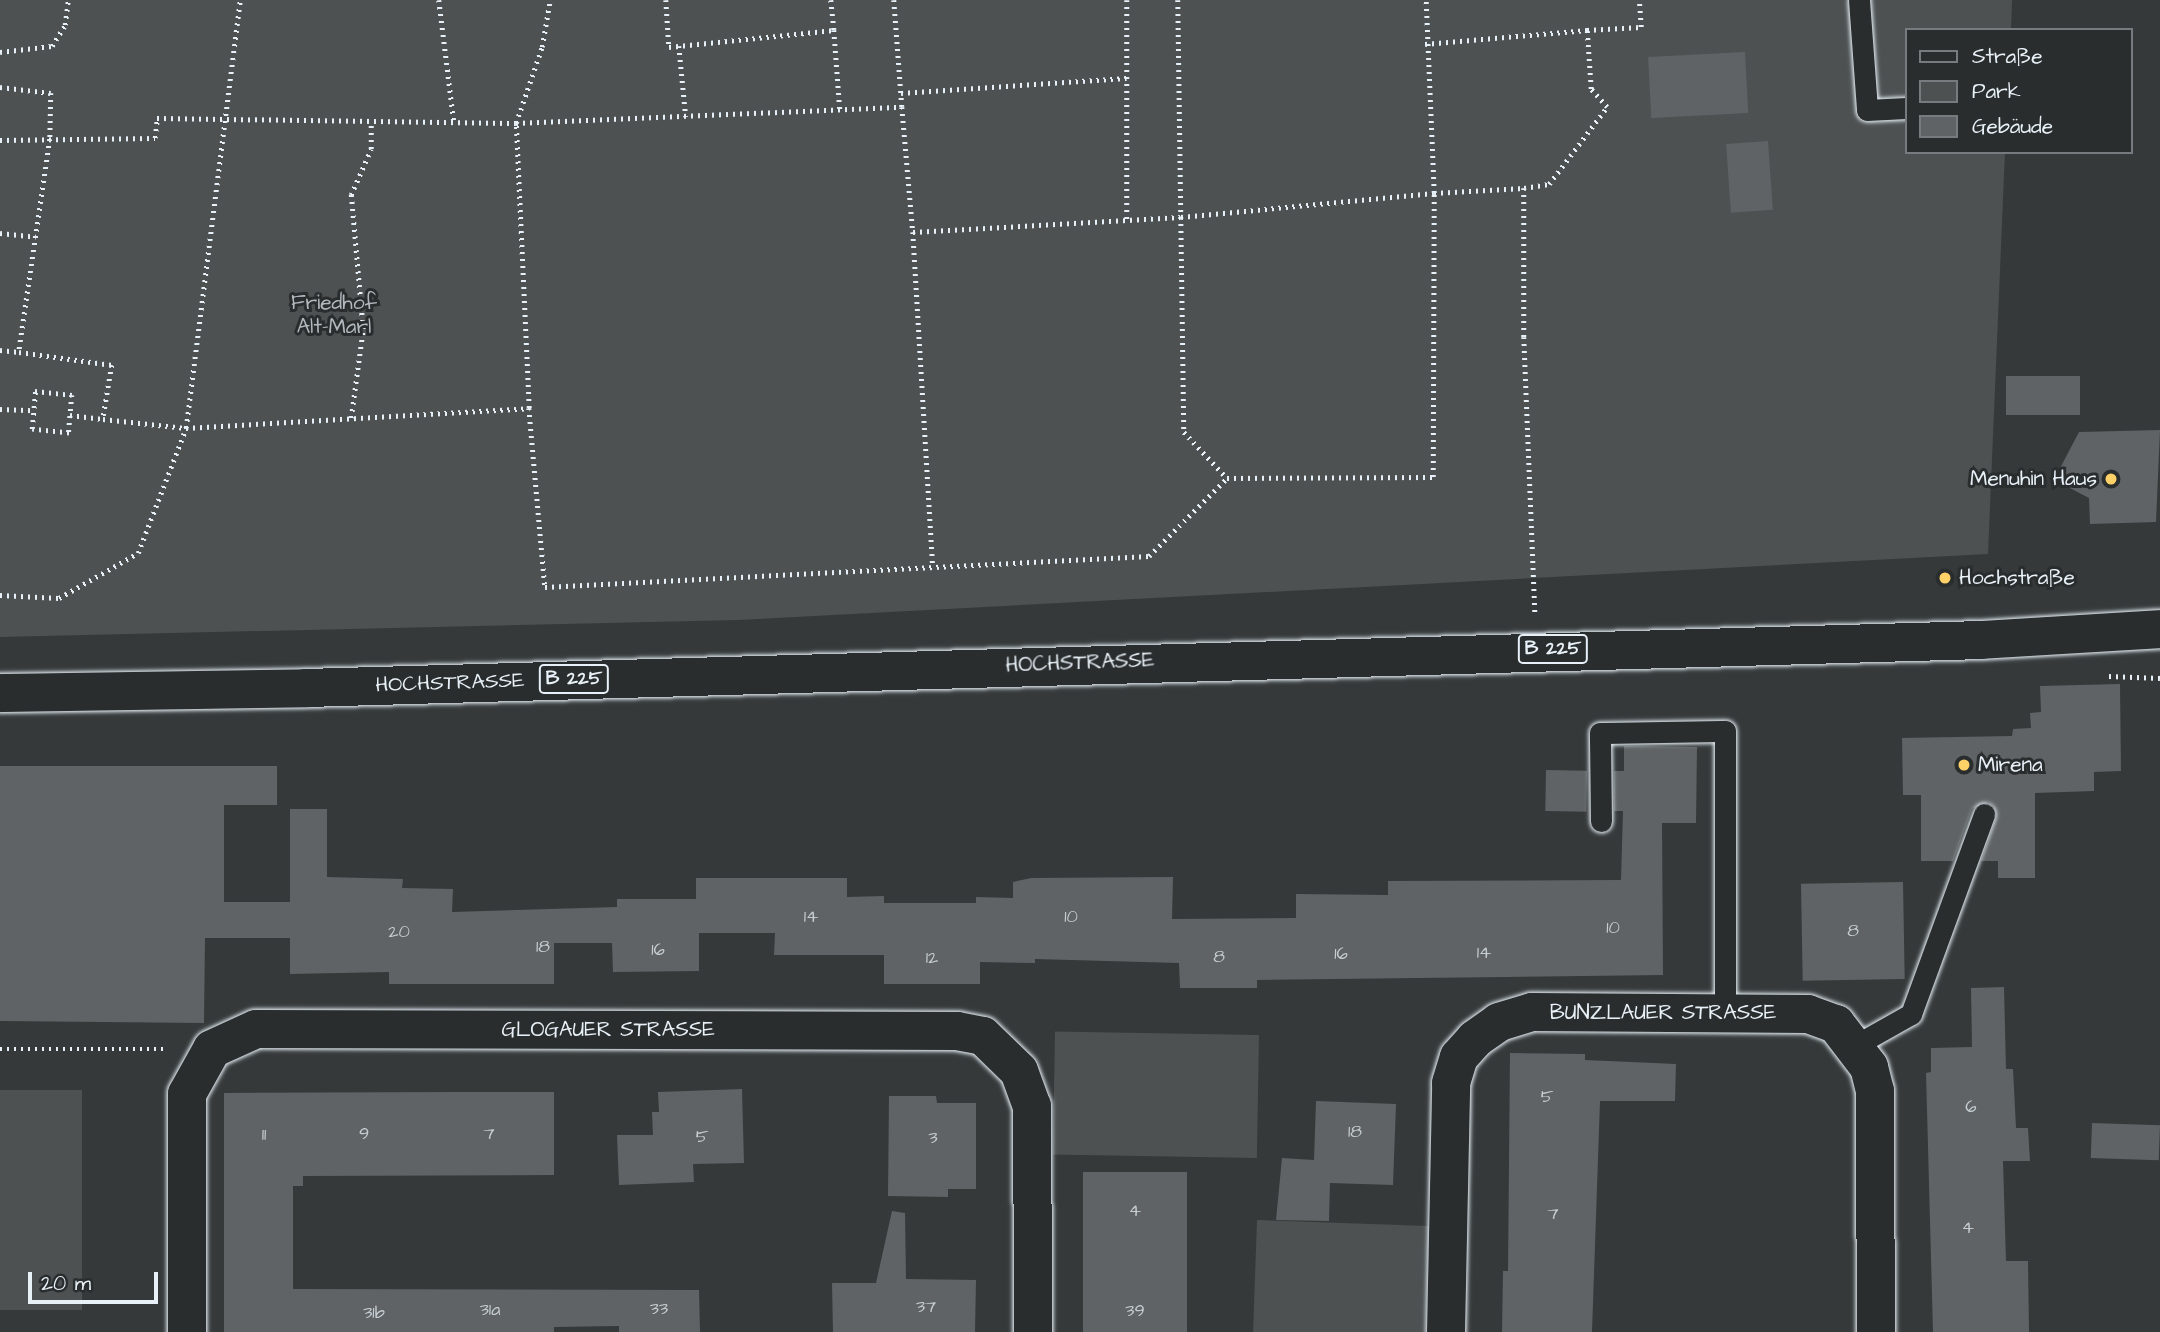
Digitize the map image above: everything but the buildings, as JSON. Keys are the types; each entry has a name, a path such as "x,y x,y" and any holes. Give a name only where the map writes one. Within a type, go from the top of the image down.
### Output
{"street":[{"name":"HOCHSTRASSE","path":"0,693 320,688 1536,650 1981,640 2160,629"},
{"name":"BUNZLAUER STRASSE","path":"1446,1332 1451,1083 1467,1048 1499,1022 1532,1012 1808,1014 1836,1024 1856,1045 1870,1067 1875,1091 1877,1332"},
{"name":"GLOGAUER STRASSE","path":"212,1049 256,1029 957,1031 982,1036 1019,1071 1032,1106 1032,1332"},
{"path":"187,1332 187,1094 212,1049"}],"lane":[{"path":"1858,0 1867,110 1904,108"},
{"path":"1601,821 1600,733 1725,732 1725,1013"},
{"path":"1856,1045 1911,1014 1984,814"}],"path":[{"path":"0,52 52,46 65,25 68,0"},
{"path":"0,595 58,598 138,553 186,428 222,121 240,0"},
{"path":"439,0 454,123"},
{"path":"550,0 542,47 516,123 529,408 545,587 1150,556 1227,478 1433,477 1434,193 1425,44 1426,0"},
{"path":"666,0 669,47 834,30"},
{"path":"831,0 840,110"},
{"path":"894,0 913,232 933,566"},
{"path":"1127,0 1127,220"},
{"path":"1178,0 1184,432 1227,478"},
{"path":"1425,44 1641,27 1639,0"},
{"path":"913,232 1181,217 1549,184 1607,107 1591,89 1587,30"},
{"path":"679,46 686,117"},
{"path":"901,93 1127,78"},
{"path":"0,88 51,93 50,139 19,352"},
{"path":"0,140 155,138 157,118 516,123 902,107"},
{"path":"351,418 363,329 351,195 371,149 371,122"},
{"path":"1524,188 1524,337 1536,650"},
{"path":"0,233 36,237"},
{"path":"0,350 112,365 103,418"},
{"path":"35,391 72,395 70,415 69,433 32,429 35,391"},
{"path":"70,415 186,428 529,408"},
{"path":"0,409 33,410"},
{"path":"0,1049 212,1049"}],"green space":[{"name":"Friedhof Alt-Marl","path":"0,0 2012,0 2011,28 1904,28 1904,154 2005,154 1988,554 738,620 0,637"},
{"path":"1055,1031 1259,1035 1257,1158 1053,1154"},
{"path":"0,1090 82,1090 82,1310 0,1310"},
{"path":"1257,1220 1429,1226 1425,1332 1253,1332"}],"place":[{"name":"Menuhin Haus","path":"2111,479"},
{"name":"Hochstraße","path":"1945,578"},
{"name":"Mirena","path":"1964,765"}]}
